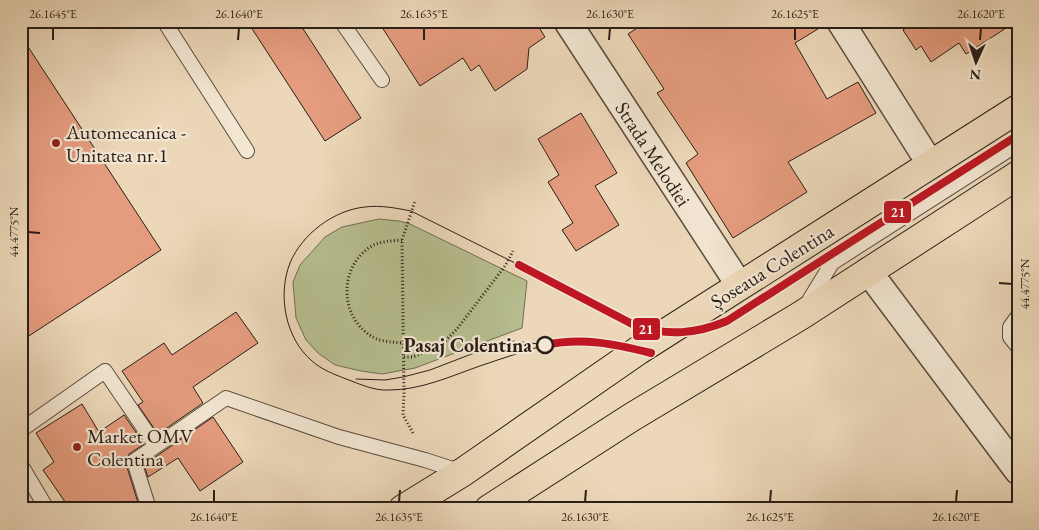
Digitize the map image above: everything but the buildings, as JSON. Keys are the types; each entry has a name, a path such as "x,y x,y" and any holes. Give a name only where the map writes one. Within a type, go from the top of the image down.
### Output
{"main road":[{"name":"Șoseaua Colentina","path":"403,509 462,472 639,350 1018,109"},
{"path":"489,509 632,417 800,316 1018,176"}],"street":[{"name":"Strada Melodiei","path":"566,21 740,286"},
{"path":"840,21 931,165"},
{"path":"868,271 1018,471"}],"lane":[{"path":"164,21 247,151"},
{"path":"341,21 382,80"},
{"path":"800,316 832,263 1018,144"},
{"path":"1018,316 1010,327 1010,337 1018,347"},
{"path":"21,430 105,371 156,446"},
{"path":"150,509 134,461 226,398 339,437 462,472"},
{"path":"21,465 47,509"}],"path":[{"path":"413,434 403,415 402,240 415,201"},
{"path":"402,240 384,241 372,246 361,254 348,278 346,292 353,318 362,328 372,336 385,342 403,343"},
{"path":"404,357 413,357 442,344 457,329 505,266 513,250"}],"green space":[{"path":"379,219 410,224 527,281 522,328 415,368 382,374 335,365 318,353 306,340 296,318 293,282 300,265 325,237 342,227"}],"tram line":[{"path":"519,265 411,211 376,206 353,209 320,225 302,242 295,252 286,276 284,289 286,316 296,341 312,361 346,379 367,387 383,390 412,388 445,379 545,345"},
{"path":"356,379 385,380 403,377 430,370 495,345 512,341 539,344"}],"transit line":[{"name":"21","path":"519,265 636,326 671,332 704,329 727,321 1018,135"},
{"name":"21","path":"545,345 585,342 651,353"}],"place":[{"name":"Automecanica - Unitatea nr.1","path":"56,143"},
{"name":"Pasaj Colentina","path":"545,345"},
{"name":"Market OMV Colentina","path":"77,447"}]}
